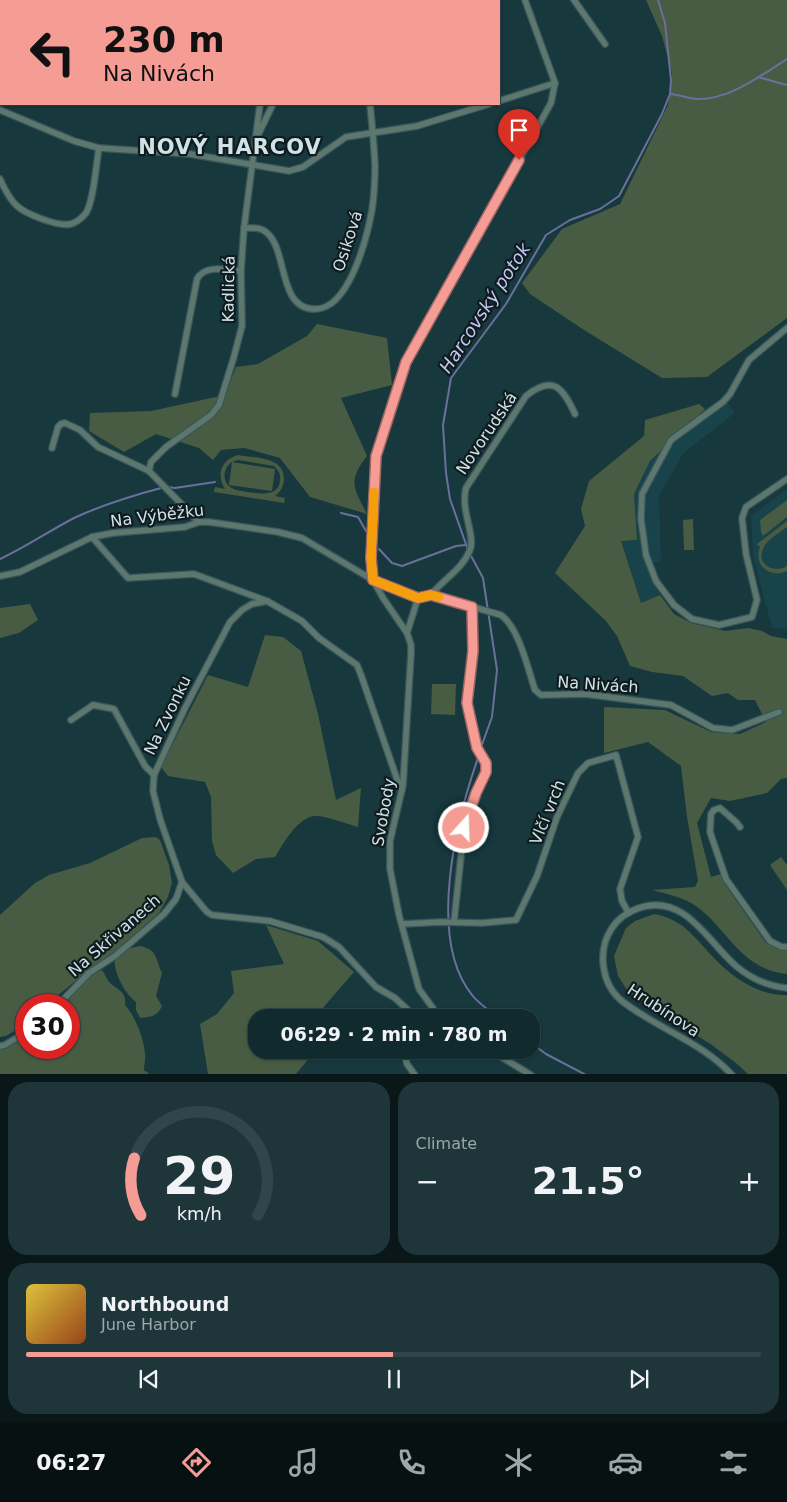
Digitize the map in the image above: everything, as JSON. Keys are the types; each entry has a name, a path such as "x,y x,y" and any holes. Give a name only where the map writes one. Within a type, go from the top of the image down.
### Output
{"street":[{"path":"431,595 418,598 373,580 371,558 376,456 406,362 551,103 555,83 525,0"},
{"path":"574,0 605,44"},
{"path":"500,101 555,83"},
{"name":"Kadlická","path":"149,472 151,462 166,447 211,415 219,404 234,360 242,326 240,271 260,105"},
{"path":"256,139 273,105"},
{"name":"Osiková","path":"244,228 256,228 270,236 275,245 290,291 297,302 313,309 322,308 341,295 356,266 372,208 375,165 370,105"},
{"path":"0,110 74,141 99,148 190,154 290,170 302,167 346,137 417,126 486,105"},
{"path":"0,179 16,206 26,212 60,224 70,224 78,221 90,207 99,148"},
{"path":"175,394 197,280 200,274 211,269 240,271"},
{"path":"787,328 749,360 730,394 723,402 671,440 642,494 641,519 646,555 656,581 674,605 692,619 719,625 752,617 757,600 746,554 742,518 746,507 787,479"},
{"name":"Novorudská","path":"431,595 437,586 457,569 471,548 464,509 466,488 526,396 537,387 550,384 559,388 567,398 575,414"},
{"path":"52,448 58,427 61,424 80,430 98,447 149,472 199,522"},
{"name":"Na Výběžku","path":"0,576 20,572 92,537 113,533 185,527 199,522 278,532 302,538 373,580"},
{"path":"92,537 128,578 194,574 267,601 302,620 320,638 356,665 402,790"},
{"name":"Svobody","path":"373,580 407,632 411,645 402,790 390,841 389,855 390,869 418,989 433,1009"},
{"name":"Na Nivách","path":"431,595 505,618 513,630 535,690 541,694 585,694 671,705 713,728 732,730 779,712"},
{"name":"Svobody","path":"407,632 418,598"},
{"name":"Na Zvonku","path":"71,720 93,705 114,709 146,766 154,775 185,708 230,622 242,610 252,604 267,601"},
{"path":"453,922 464,828 476,793 486,772 486,763 477,748 467,703 473,651 472,607"},
{"name":"Vlčí vrch","path":"402,924 441,922 482,923 516,920 538,876 558,817 578,773 588,763 616,755 638,837 620,894 628,912"},
{"path":"154,775 153,791 160,819 182,882 207,912 212,915 270,921 323,937 339,947 376,987 395,998 405,1009"},
{"path":"740,827 720,808 714,810 711,814 710,832 726,879 770,942 787,947"},
{"name":"Na Skřivanech","path":"69,994 89,973 115,956 164,914 176,899 182,882"},
{"path":"628,912 648,905 682,912 690,918 722,953 744,972 766,984 787,988"},
{"name":"Hrubínova","path":"628,912 614,925 604,944 603,962 611,988 622,1001 712,1058 732,1074"},
{"path":"0,1046 15,1039"},
{"path":"406,1059 407,1064 415,1074"},
{"path":"505,1059 531,1074"}],"shaded area":[{"path":"723,397 735,413 686,451 659,496 661,562 647,563 660,595 641,603 621,541 637,540 634,494 650,461 705,409"},
{"path":"787,489 787,629 772,628 753,556 751,516"}],"green space":[{"path":"646,0 787,0 787,318 707,377 662,378 530,294 522,283 562,229 620,204 668,105 672,73 662,36"},
{"path":"317,324 387,338 392,385 341,398 367,456 357,472 355,485 367,514 310,497 280,458 244,448 221,450 213,460 199,448 156,434 124,452 89,431 90,413 151,411 225,395 236,367 258,364 307,336"},
{"path":"699,404 705,409 650,461 634,494 637,540 621,541 641,603 660,595 674,614 691,623 725,631 748,628 787,639 787,778 781,779 767,793 730,801 711,798 697,823 711,877 721,874 724,883 766,943 787,950 787,974 771,971 746,957 718,926 696,906 669,894 652,890 695,887 698,881 687,817 681,766 648,742 604,753 604,707 665,710 711,732 740,734 766,722 755,700 738,700 728,693 712,696 683,676 652,672 630,666 617,636 606,621 555,573 585,526 581,509 589,481 644,436 645,420"},
{"path":"238,455 267,459 279,466 283,471 284,482 279,493 275,496 285,498 284,503 214,492 215,487 225,489 221,478 222,468 232,457","holes":["238,460 274,466 280,476 279,486 276,490 268,493 234,489 226,482 225,471 232,462"]},
{"path":"232,462 275,469 272,491 229,485"},
{"path":"787,500 787,517 763,536 760,520"},
{"path":"693,519 694,550 684,550 683,520"},
{"path":"787,521 787,527 773,537 763,549 762,560 764,564 772,568 777,569 787,566 787,571 781,573 769,572 761,565 758,554 760,547 757,544"},
{"path":"30,604 38,620 19,633 0,638 0,608"},
{"path":"265,635 283,637 301,651 318,714 336,800 361,788 358,827 325,817 309,817 297,826 275,857 256,859 233,873 216,855 212,841 211,797 205,782 168,776 161,767 208,675 248,687"},
{"path":"432,684 456,684 455,715 431,714"},
{"path":"156,837 160,840 169,865 172,883 168,897 159,913 108,957 60,994 15,994 15,1031 0,1037 0,915 35,883 49,875 90,863 142,838"},
{"path":"781,857 787,865 787,890 770,865"},
{"path":"654,914 673,920 687,930 728,972 746,984 766,992 787,995 787,1074 748,1074 712,1045 629,993 618,976 614,956 626,928 635,921"},
{"path":"266,925 318,941 354,972 322,1009 248,1009 248,1059 308,1059 296,1074 208,1074 200,1024 217,1014 234,993 231,971 284,964"},
{"path":"140,946 153,952 157,959 162,973 156,996 162,1006 156,1014 140,1018 136,1010 136,1002 117,975 115,957 126,949"},
{"path":"102,970 109,982 123,994 125,1005 141,1034 145,1056 144,1070 149,1074 0,1074 0,1049 15,1042 15,1059 80,1059 80,994 72,994 91,976"}],"waterway":[{"name":"Harcovský potok","path":"468,550 450,499 446,473 443,425 451,378 506,304 546,235 570,220 600,209 619,196 662,114 670,94 671,80 665,23 658,0"},
{"path":"670,94 697,99 721,96 744,86 787,59"},
{"path":"758,77 787,85"},
{"path":"168,487 175,488 215,482"},
{"path":"0,559 85,513 161,488"},
{"path":"341,513 358,517 366,531"},
{"path":"379,549 392,563 402,566 456,546 466,545"},
{"name":"Harcovský potok","path":"470,554 483,578 497,670 492,717 480,750"},
{"name":"Harcovský potok","path":"479,755 470,781 455,843 448,910 451,942 458,971 474,998 486,1009"},
{"name":"Harcovský potok","path":"540,1050 584,1074"}],"slow traffic":[{"path":"374,492 371,558 373,580 418,598 431,595 439,597"}],"district":[{"name":"NOVÝ HARCOV","path":"230,147"}],"route":[{"path":"464,828 476,793 486,772 486,763 477,748 467,703 473,651 472,607 431,595 418,598 373,580 371,558 376,456 406,362 519,160"}]}
